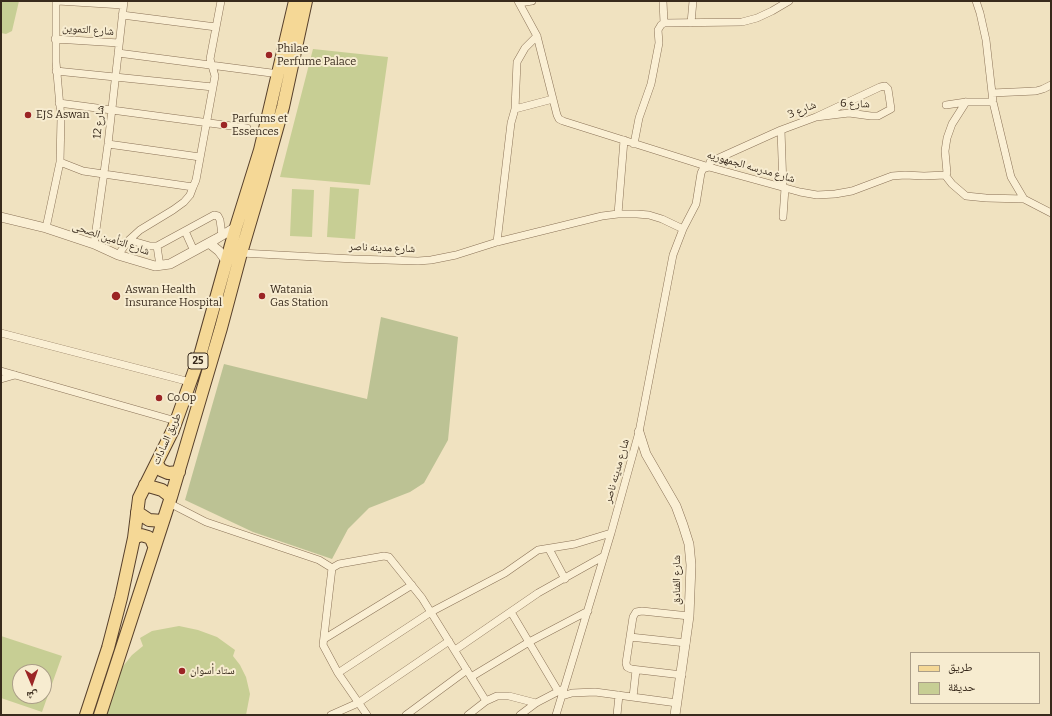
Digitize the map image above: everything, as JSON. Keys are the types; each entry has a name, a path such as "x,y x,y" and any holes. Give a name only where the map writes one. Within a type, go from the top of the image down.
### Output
{"main road":[{"name":"طريق السادات","path":"86,715 113,632 134,538 136,512 139,498 157,464 176,421 203,344 236,227 260,150 295,1"},
{"name":"طريق السادات","path":"100,715 179,472 221,328 241,252 283,107 306,1"},
{"path":"157,464 161,470 168,473 179,472"},
{"path":"145,485 162,490 170,500"},
{"path":"136,512 149,520 163,521"},
{"path":"134,538 141,535 148,537 153,542 154,546"}],"street":[{"path":"46,228 60,162 61,118 56,71 57,1 124,3"},
{"path":"118,255 129,240 140,230 184,202 193,187 215,76 210,58 221,1"},
{"path":"515,109 553,99 537,36 518,2 532,1"},
{"path":"663,1 664,23"},
{"path":"691,23 693,1"},
{"path":"634,144 639,118 652,84 659,43 659,27 664,23 742,22 758,18 789,1"},
{"path":"976,1 986,40 993,102 1011,177 1024,199"},
{"name":"شارع 12","path":"94,244 108,144 124,3"},
{"path":"122,15 216,27"},
{"path":"497,242 511,124 515,109 517,62 525,48 537,36"},
{"name":"شارع التموين","path":"56,39 119,43"},
{"path":"118,53 279,74"},
{"path":"56,71 213,86"},
{"path":"992,93 1036,91 1051,85"},
{"name":"شارع 3","path":"709,167 710,162 781,130 816,117 882,86 885,86 888,89 891,109"},
{"name":"شارع مدرسه الجمهوريه","path":"553,99 557,115 559,119 563,121 709,167 800,192 817,195 835,194 852,190 892,176 945,175"},
{"path":"946,105 966,102 993,102"},
{"path":"966,102 952,124 945,151 947,173 945,175 952,184 966,196 993,199 1024,199 1051,213"},
{"path":"59,103 247,128"},
{"name":"شارع 6","path":"816,117 849,113 878,116 891,109"},
{"path":"781,130 784,188 783,217"},
{"path":"618,214 624,140"},
{"path":"108,144 200,157"},
{"path":"60,162 83,171 104,175 193,187"},
{"name":"شارع مدينه ناصر","path":"556,715 611,533 639,432 673,255 696,204 701,173 703,169 709,167"},
{"name":"شارع مدينه ناصر","path":"241,252 418,261 450,256 497,242 602,216 618,214 649,215 662,219 683,230"},
{"path":"129,240 150,246 157,246 214,215 218,216 220,220 222,235"},
{"name":"شارع التأمين الصحى","path":"1,216 46,228 94,244 118,255 150,265 160,266 170,264 236,227"},
{"path":"185,231 194,251"},
{"path":"209,243 219,251 227,262"},
{"path":"157,246 160,266"},
{"path":"1,333 190,382"},
{"path":"1,371 176,421"},
{"path":"1,379 17,375"},
{"name":"شارع الفنادق","path":"639,432 646,454 676,506 687,538 691,565 689,616 682,675 675,715"},
{"path":"170,500 206,522 319,560 332,568"},
{"path":"338,673 431,612 505,573 538,550 575,544 611,533"},
{"path":"549,549 565,579"},
{"path":"332,568 339,564 384,556 389,557 422,598 486,701"},
{"path":"455,650 538,594 604,556"},
{"path":"332,568 323,645 338,673 367,715"},
{"path":"324,639 412,585"},
{"path":"471,677 529,642 588,611"},
{"path":"682,675 636,670 629,668 626,665 633,617 636,612 639,611 689,616"},
{"path":"511,612 562,692"},
{"path":"630,637 686,643"},
{"path":"331,715 358,703 449,640"},
{"path":"406,715 467,670"},
{"path":"633,697 636,670"},
{"path":"520,715 536,703 562,692 590,692 677,703"},
{"path":"617,715 619,695"},
{"path":"468,715 486,701 497,696 509,696 536,703"}],"green space":[{"path":"1,1 19,1 12,31 6,34 1,33"},
{"path":"313,49 388,57 370,185 280,177"},
{"path":"330,187 359,189 355,239 327,237"},
{"path":"292,189 314,190 312,237 290,236"},
{"path":"381,317 458,337 448,440 424,483 410,492 369,508 348,529 332,559 253,532 185,500 224,364 367,399"},
{"name":"ستاد أسوان","path":"179,626 198,630 217,637 235,650 233,656 240,665 246,677 250,694 246,715 105,715 116,678 132,655 143,646 140,638 152,631"},
{"path":"1,636 62,656 52,684 52,664 12,664 12,702 1,698"},
{"path":"19,704 45,704 42,712"}],"place":[{"name":"Philae Perfume Palace","path":"269,55"},
{"name":"EJS Aswan","path":"28,115"},
{"name":"Parfums et Essences","path":"224,125"},
{"name":"Aswan Health Insurance Hospital","path":"116,296"},
{"name":"Watania Gas Station","path":"262,296"},
{"name":"Co.Op","path":"159,398"},
{"name":"ستاد أسوان","path":"182,671"}]}
